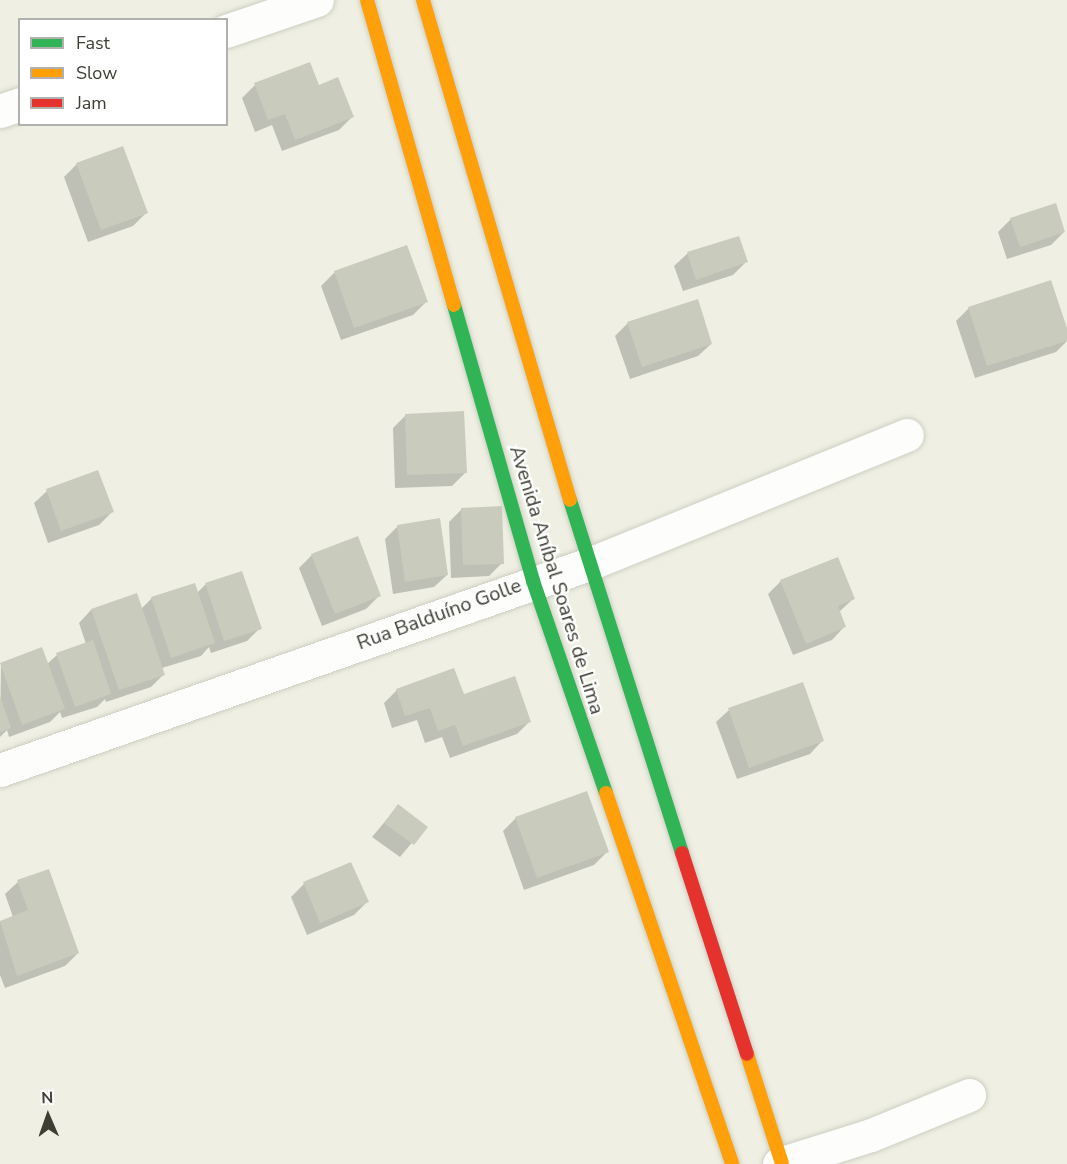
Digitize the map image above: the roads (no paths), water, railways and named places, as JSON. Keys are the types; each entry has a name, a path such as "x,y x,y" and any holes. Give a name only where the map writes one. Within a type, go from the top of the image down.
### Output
{"street":[{"path":"228,31 317,0"},
{"name":"Avenida Aníbal Soares de Lima","path":"367,0 533,581 732,1164"},
{"name":"Avenida Aníbal Soares de Lima","path":"423,0 589,564 781,1164"},
{"path":"0,111 18,105"},
{"name":"Rua Balduíno Golle","path":"0,770 533,581 589,564 907,435"},
{"path":"781,1164 872,1135 969,1095"}]}
